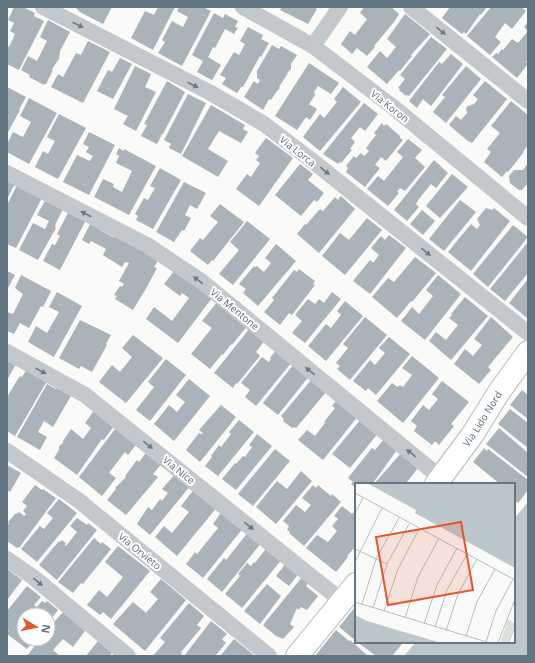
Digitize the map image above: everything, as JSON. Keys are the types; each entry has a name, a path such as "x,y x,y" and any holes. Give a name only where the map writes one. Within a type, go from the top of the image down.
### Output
{"street":[{"name":"Via Lorca","path":"43,7 209,92 264,124 528,333"},
{"name":"Via Koron","path":"243,7 313,46 393,107 528,218"},
{"path":"313,46 340,7"},
{"path":"411,7 528,101"},
{"name":"Via Mentone","path":"7,173 147,245 201,281 438,481"},
{"name":"Via Nice","path":"7,352 85,395 342,601"},
{"name":"Via Lido Nord","path":"438,481 473,434 499,392 528,352"},
{"name":"Via Orvieto","path":"7,451 78,500 269,656"},
{"path":"7,559 33,577 128,656"},
{"path":"297,656 355,585"}],"shaded area":[{"path":"528,502 528,656 404,656 415,643 515,643 515,518"}],"building":[{"path":"14,7 23,7 35,13 34,16 44,21 19,70 7,64 7,46 9,47 15,34 10,31 14,23 8,20"},
{"path":"77,7 112,7 103,24 78,11 79,10 76,9"},
{"path":"158,7 175,7 153,50 131,38 145,11 154,15"},
{"path":"179,7 203,7 211,11 182,66 158,53 165,42 162,40 172,21 183,27 188,17 177,11"},
{"path":"282,7 314,7 317,9 308,24 280,10"},
{"path":"364,7 391,7 399,14 367,56 357,48 352,54 341,44 350,31 355,35 367,19 360,13"},
{"path":"450,7 487,7 481,15 480,14 466,34 464,32 462,34 442,18"},
{"path":"491,7 521,7 526,11 512,29 505,23 495,37 501,42 490,55 467,36"},
{"path":"214,13 223,18 225,14 238,21 235,27 238,28 234,34 225,29 215,48 213,47 208,57 221,65 212,80 197,72 203,61 192,55"},
{"path":"405,14 430,34 411,55 412,56 400,71 399,70 387,84 367,67 380,51 387,58 396,47 387,39"},
{"path":"48,20 70,32 60,51 59,59 52,69 53,70 46,84 44,85 29,77 30,75 21,70 28,56 37,61 47,41 40,37"},
{"path":"528,22 528,31 524,27"},
{"path":"248,27 263,35 261,39 269,43 243,87 241,87 237,93 222,84 226,78 220,75 234,52 239,55 245,44 240,41"},
{"path":"528,31 528,60 526,62 528,64 517,78 492,57 496,53 498,54 502,49 503,50 512,39 518,43"},
{"path":"431,37 447,49 409,96 406,96 398,88 405,79 400,75"},
{"path":"88,41 110,52 83,103 51,87 58,74 63,77 76,53 81,55"},
{"path":"272,45 279,49 281,46 297,55 291,64 291,69 279,87 280,88 271,100 269,99 263,110 244,97 254,81 258,84 260,80 257,78 257,71"},
{"path":"451,54 463,64 431,106 423,99 417,108 409,101 439,62 442,64"},
{"path":"120,58 132,64 113,99 97,91 108,70 112,72"},
{"path":"309,63 339,83 331,94 318,86 314,92 315,95 309,104 317,109 310,120 306,117 297,130 275,116"},
{"path":"135,66 151,74 145,87 156,92 136,131 123,124 128,116 114,109"},
{"path":"466,66 481,79 446,123 433,112 445,97 442,95"},
{"path":"167,81 185,92 157,144 141,136 147,125 144,124"},
{"path":"485,81 507,99 472,143 449,125 456,116 461,120 467,113 466,108 474,104 478,99 473,95"},
{"path":"7,87 26,97 7,134"},
{"path":"343,87 361,102 320,151 303,137 320,114 324,118 337,102 334,99"},
{"path":"188,94 206,103 181,154 169,148 171,144 164,140"},
{"path":"29,98 57,113 29,164 7,152 7,144 13,132 23,137 31,122 20,116"},
{"path":"511,101 528,115 528,145 508,172 507,171 502,177 484,162 491,152 487,149 500,133 491,126"},
{"path":"364,103 378,114 365,131 360,127 351,138 355,142 350,149 352,150 341,163 340,162 338,164 323,154"},
{"path":"211,105 245,125 243,129 248,132 241,143 219,131 208,149 228,161 218,177 182,156"},
{"path":"59,114 86,128 58,179 35,167 43,151 48,154 55,141 47,137"},
{"path":"382,123 384,126 386,124 403,140 386,161 381,157 375,165 380,168 365,187 346,172 348,168 346,166 354,156 356,158 361,153 364,156 369,151 366,148 376,135 374,133"},
{"path":"89,132 115,145 89,195 63,182 77,155 90,161 93,156 86,152 89,147 83,144"},
{"path":"266,138 293,158 259,206 236,189 247,174 251,177 260,163 256,160 259,156 255,153"},
{"path":"408,139 422,150 415,158 425,167 405,191 400,188 397,192 399,193 388,206 367,189 378,176 384,181 403,157 397,152"},
{"path":"119,148 124,151 124,149 156,166 129,215 94,197 103,179 114,184 113,187 122,192 132,171 116,163 119,156 116,154"},
{"path":"434,160 448,173 436,188 431,184 418,200 416,204 419,207 407,221 394,210"},
{"path":"528,163 528,183 522,190 519,190 510,183 509,176 514,170 523,170"},
{"path":"300,164 313,174 308,180 324,193 317,202 314,200 301,216 275,195"},
{"path":"160,168 181,180 153,229 136,220 138,216 135,214 144,198 148,200 155,188 150,186"},
{"path":"452,174 468,187 440,218 426,206"},
{"path":"7,177 16,182 7,199"},
{"path":"184,182 206,193 197,209 190,205 185,215 191,218 184,231 182,230 174,242 156,232"},
{"path":"18,183 43,196 16,248 7,244 7,205"},
{"path":"341,196 355,209 319,253 297,234 320,209 323,211 335,197 338,200"},
{"path":"46,199 64,207 56,223 56,228 38,260 19,250 33,223 45,229 49,221 37,215"},
{"path":"460,200 476,212 444,251 429,239"},
{"path":"220,204 244,222 213,261 212,260 208,265 190,251 200,238 203,240 218,222 210,216"},
{"path":"486,208 492,210 494,208 510,221 471,271 448,252 471,224 477,229 480,225 477,219"},
{"path":"422,210 435,221 423,235 410,224"},
{"path":"69,211 86,220 60,270 43,261 52,244 55,245 60,236 57,234"},
{"path":"367,218 382,230 345,275 322,256 340,233 349,240"},
{"path":"247,221 270,239 233,285 219,274 239,250 230,242"},
{"path":"91,222 100,230 113,237 115,234 159,259 154,267 157,268 133,310 115,299 117,296 114,295 120,286 122,287 124,284 119,281 129,263 125,262 122,267 103,255 106,249 91,241 89,244 82,240"},
{"path":"513,225 528,237 488,287 473,274"},
{"path":"389,235 406,248 370,294 353,281 370,260 373,263 379,255 371,248 381,236 385,240"},
{"path":"528,242 528,273 505,301 490,289"},
{"path":"276,244 296,261 258,306 243,293 246,289 239,284 254,266 257,266 264,272 271,263 265,258"},
{"path":"415,257 436,273 397,318 372,297 388,278 394,282"},
{"path":"299,269 315,281 313,284 315,285 292,315 289,313 280,325 264,312 274,300 272,298 294,270 297,272"},
{"path":"175,270 212,298 178,343 146,319 154,307 172,321 189,298 182,293 180,296 164,284"},
{"path":"7,271 15,275 8,288 7,288"},
{"path":"21,275 51,291 43,307 41,306 29,328 20,323 14,334 7,331 7,312 13,314 23,294 15,288"},
{"path":"438,275 461,294 425,340 401,321 412,307 419,314 433,296 426,290"},
{"path":"528,279 528,317 527,318 509,303"},
{"path":"57,292 82,306 54,357 28,342 36,326 47,333 59,312 49,307"},
{"path":"332,292 341,299 305,343 292,333 302,321 295,315 308,299 315,304 319,299 324,303"},
{"path":"465,297 488,316 451,360 429,341 436,332 446,340 458,325 449,318"},
{"path":"218,301 248,325 210,369 191,354 212,328 202,321"},
{"path":"345,301 363,316 326,361 308,346 326,324 331,328 341,315 337,311"},
{"path":"365,317 387,335 350,380 337,369 340,366 336,363 348,348 343,344"},
{"path":"491,317 513,337 488,367 491,370 479,384 454,364 465,349 473,356 482,345 474,339"},
{"path":"80,320 111,335 92,372 81,366 79,369 59,358"},
{"path":"250,328 265,340 256,352 260,356 233,388 214,373"},
{"path":"133,335 163,358 126,403 99,382 112,365 120,372 132,357 122,348"},
{"path":"389,337 410,354 376,395 368,388 366,391 353,381 370,360 375,365 385,353 379,348"},
{"path":"277,349 292,362 256,406 245,397 250,390 241,383 262,357 269,362 271,359 270,358"},
{"path":"7,356 17,362 7,380"},
{"path":"412,356 439,378 403,423 377,401 392,383 398,387 400,385 403,387 412,375 402,368"},
{"path":"166,359 186,375 150,421 136,410 154,387 148,382"},
{"path":"293,365 310,375 278,415 263,403"},
{"path":"27,369 47,381 15,436 7,431 7,397 20,376 22,377"},
{"path":"189,379 210,396 174,441 154,424 169,405 177,412 185,402 176,395"},
{"path":"312,379 327,391 296,428 292,428 283,421 284,419 281,416"},
{"path":"442,381 469,402 451,424 454,426 439,445 435,441 432,445 414,431 417,426 411,421 423,405 429,410 438,399 432,394"},
{"path":"47,384 56,389 57,386 72,394 53,427 44,421 38,432 47,437 40,450 17,437"},
{"path":"522,390 528,395 528,419 510,405"},
{"path":"338,398 359,415 323,460 298,440 307,430 315,436 335,408 332,406"},
{"path":"221,405 236,417 200,462 186,450 199,433 203,433 199,430"},
{"path":"96,408 116,423 104,440 102,439 77,475 54,458 59,450 59,446 63,443 71,429 83,439 91,428 85,423"},
{"path":"510,409 528,423 528,448 498,424"},
{"path":"362,418 379,432 350,468 332,454"},
{"path":"239,420 254,432 218,476 205,466 219,445 221,447 231,434 229,432"},
{"path":"118,425 139,441 128,455 125,452 109,473 116,478 102,496 79,477"},
{"path":"499,428 528,453 528,477 486,444"},
{"path":"257,434 272,446 236,490 222,479 235,463 236,464 243,456 245,457 252,447 249,445"},
{"path":"384,439 397,450 373,483 355,483 355,487 351,484 353,482 348,478 372,448 375,450"},
{"path":"484,448 487,451 488,449 528,480 528,490 518,503 515,501 515,483 499,483 473,462"},
{"path":"149,449 164,461 153,474 158,477 126,515 107,500 116,489 115,488 126,477 125,476 137,460 139,462"},
{"path":"275,449 290,461 253,506 238,494"},
{"path":"403,451 418,468 406,483 375,483"},
{"path":"7,465 21,473 10,492 7,490"},
{"path":"301,471 312,481 276,524 256,507 277,481 287,489"},
{"path":"176,473 191,485 150,535 137,524 148,507 152,510 160,499 162,501 168,493 162,489"},
{"path":"35,485 56,498 19,548 17,548 7,541 8,522 16,513 17,514 19,512 24,516 26,514 23,511 27,506 22,502"},
{"path":"313,485 316,488 318,485 341,502 304,546 289,533 290,532 287,530 289,526 283,521 296,505 305,512 311,505 302,498"},
{"path":"195,488 218,506 177,556 155,537 164,526 172,533 189,512 181,506"},
{"path":"59,499 77,513 37,562 21,549 40,526 44,529 53,518 47,513"},
{"path":"342,506 352,514 354,512 355,513 355,547 336,572 306,548 317,535 328,542 337,531 332,526 338,519 334,516"},
{"path":"223,510 244,527 203,578 186,564 195,552 197,554 218,528 213,524"},
{"path":"77,518 87,525 88,523 97,530 57,580 39,565 59,541 60,542 62,540 66,543 66,546 77,532 70,526"},
{"path":"249,531 262,542 222,592 207,579 224,558 226,560"},
{"path":"94,538 101,544 102,542 111,549 83,584 81,583 73,593 58,582"},
{"path":"118,546 150,571 111,619 103,612 100,615 87,605 99,590 107,597 123,577 105,562"},
{"path":"268,546 283,558 242,608 225,594 240,576 238,574 247,563 251,566 254,562 255,563"},
{"path":"287,562 300,572 289,586 276,576"},
{"path":"7,569 22,580 7,600"},
{"path":"303,576 310,581 306,586 318,596 307,610 301,607 299,610 297,608 290,624 294,627 283,639 276,636 263,625"},
{"path":"161,579 186,600 145,651 113,624 133,602 146,613 158,599 150,592"},
{"path":"267,584 281,596 260,624 244,611"},
{"path":"27,586 41,597 34,605 37,607 16,607 16,641 7,634 9,630 7,629 7,611"},
{"path":"42,601 45,603 47,601 54,607 37,607"},
{"path":"189,603 204,616 197,625 201,628 181,652 182,653 180,656 153,656 165,642 160,638"},
{"path":"355,607 355,640 339,627"},
{"path":"63,612 85,631 73,647 63,639 56,647 56,620"},
{"path":"211,621 227,634 222,639 226,643 215,656 184,656"},
{"path":"336,630 349,641 350,640 368,656 315,656"},
{"path":"234,639 255,656 222,656 221,655"},
{"path":"98,641 112,653 110,656 86,656"},
{"path":"358,643 402,644 392,656 376,656"},
{"path":"34,647 56,647 53,650 60,656 27,656"}]}
